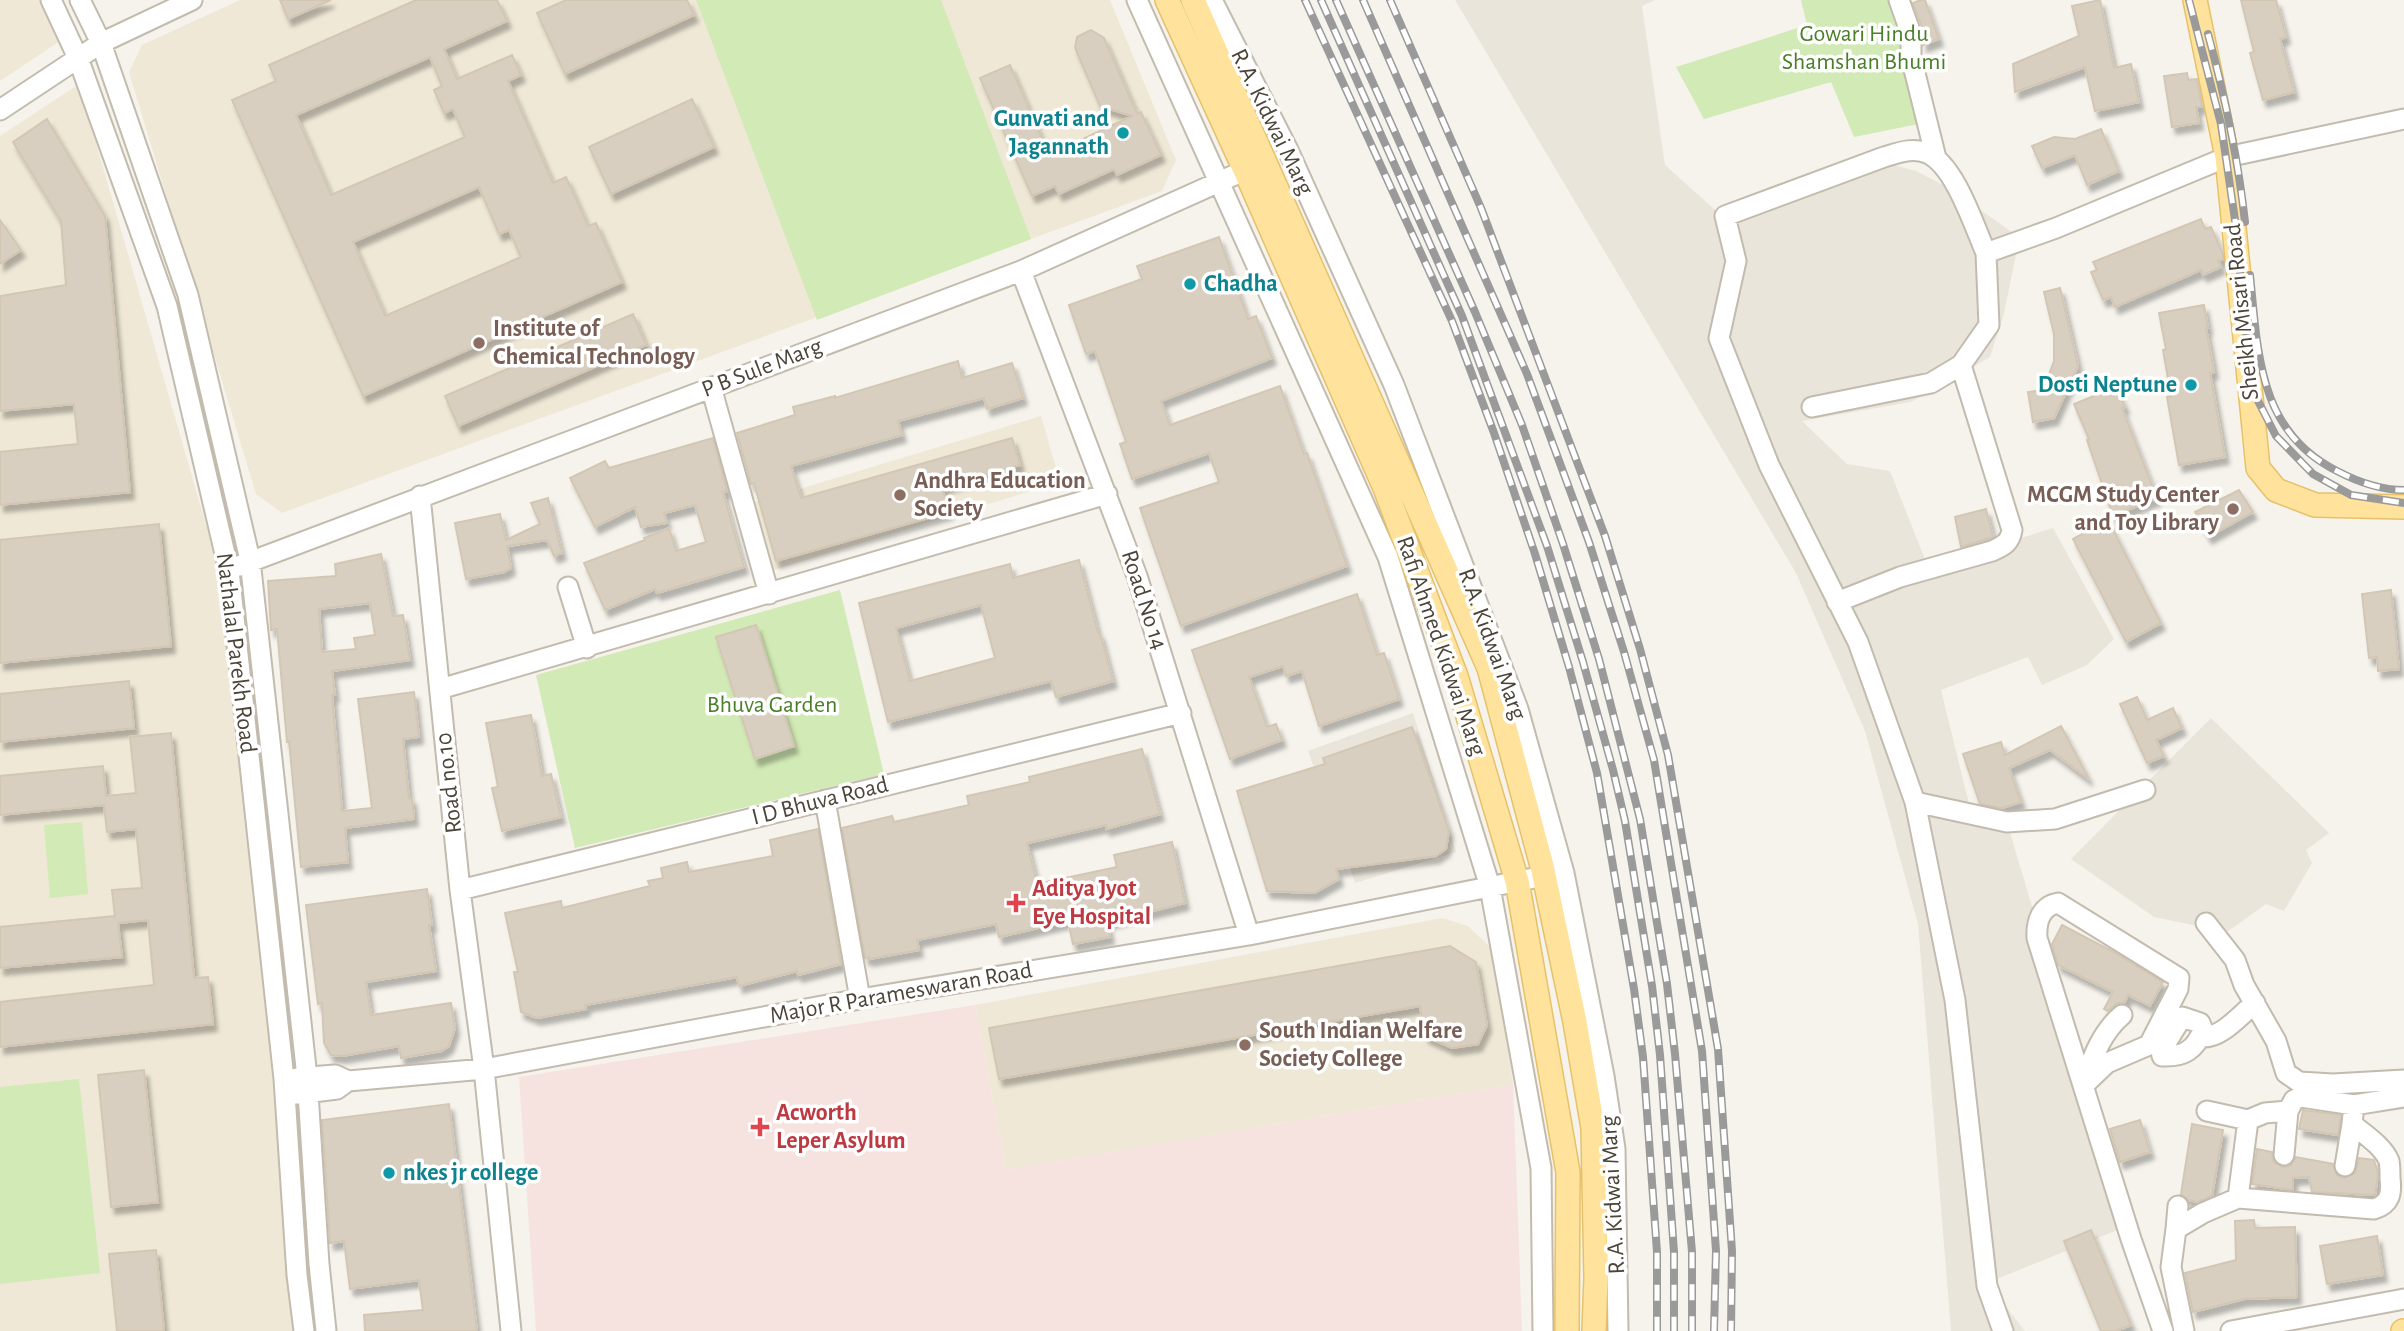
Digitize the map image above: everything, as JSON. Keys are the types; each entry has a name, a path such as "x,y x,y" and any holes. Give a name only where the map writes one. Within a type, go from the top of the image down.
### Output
{"main road":[{"name":"Rafi Ahmed Kidwai Marg","path":"1167,0 1254,166 1385,488 1456,676 1517,881 1568,1172 1567,1331"},
{"path":"1193,0 1254,166 1429,529 1489,668 1554,874 1593,1128 1596,1278 1594,1331"},
{"name":"Sheikh Misari Road","path":"2195,0 2227,157 2258,468 2276,491 2315,505 2404,507"}],"street":[{"name":"Nathalal Parekh Road","path":"51,0 78,58 167,306 229,571 284,1088 297,1275 304,1331"},
{"name":"Nathalal Parekh Road","path":"80,0 101,43 188,295 250,560 307,1085 319,1264 327,1331"},
{"path":"0,110 101,43 192,0"},
{"path":"1137,0 1388,557 1490,887 1541,1168 1544,1331"},
{"name":"R.A. Kidwai Marg","path":"1212,0 1288,150 1394,385 1518,709 1554,874 1604,1076 1615,1149 1618,1331"},
{"path":"1899,0 1911,34 1911,57 1936,158"},
{"path":"1986,253 2056,228 2227,157 2404,119"},
{"name":"P B Sule Marg","path":"229,571 250,560 1021,271 1288,150"},
{"path":"1812,407 1931,383 1961,365 1989,325 1986,253 1952,178 1936,158 1925,152 1907,150 1726,216 1736,261 1719,338 1769,465 1858,642 1915,802 1955,1000 1987,1286 2003,1331"},
{"name":"Road No 14","path":"1021,271 1137,576 1249,935"},
{"path":"1837,602 1900,576 1992,551 2004,546 2011,538 2012,530 1961,365"},
{"path":"711,387 769,594"},
{"path":"440,689 1107,494"},
{"name":"Road no.10","path":"420,496 460,890 484,1069 511,1331"},
{"path":"568,587 587,648"},
{"name":"I D Bhuva Road","path":"460,890 1181,713"},
{"path":"1915,802 2007,822 2055,818 2145,790"},
{"path":"825,800 860,999"},
{"name":"Major R Parameswaran Road","path":"284,1088 307,1085 335,1075 348,1081 484,1069 860,999 1249,935 1554,874"},
{"path":"2084,1085 2107,1063 2149,1045 2178,989 2179,978 2058,903 2050,904 2043,909 2036,930 2037,937 2084,1085 2163,1331"},
{"path":"2206,923 2235,960 2244,985 2276,1041 2287,1073 2299,1082 2333,1084 2404,1080"},
{"path":"2207,1034 2255,1003"},
{"path":"2084,1085 2093,1056 2112,1024 2122,1015"},
{"path":"2176,1229 2203,1213 2238,1198 2374,1209 2384,1206 2390,1198 2392,1189 2389,1161 2353,1114 2301,1097 2294,1100 2288,1111 2284,1155"},
{"path":"2353,1114 2404,1097"},
{"path":"2207,1111 2248,1120 2265,1113 2288,1111"},
{"path":"2346,1166 2353,1114"},
{"path":"2238,1198 2248,1120"},
{"path":"2178,1206 2171,1267 2183,1331"},
{"path":"2231,1331 2404,1299"}],"shaded area":[{"path":"0,0 49,0 66,37 0,81"},
{"name":"Institute of Chemical Technology","path":"240,0 1110,0 1176,160 1162,191 282,513 256,494 129,72 142,45"},
{"path":"1455,0 1655,0 1642,6 1665,165 1732,225 1804,177 1883,162 1916,171 1949,188 2016,235 2016,255 2004,313 1990,357 1911,402 1802,421 1847,464 1890,471 1928,567 2053,528 2114,639 2087,665 2042,685 2028,657 1941,690 1971,812 2006,819 2127,1226 1987,1283 2025,1331 1951,1331 1918,924 1865,731 1796,573"},
{"path":"79,84 219,570 277,1094 296,1331 0,1331 0,136"},
{"name":"Andhra Education Society","path":"1041,416 1060,482 760,574 740,507"},
{"path":"1413,713 1456,852 1355,883 1308,751"},
{"path":"2211,718 2329,833 2306,850 2312,863 2284,911 2266,904 2227,932 2154,917 2071,859"},
{"name":"South Indian Welfare Society College","path":"1442,918 1468,926 1494,951 1513,1084 1006,1170 975,1005"},
{"name":"Acworth Leper Asylum","path":"975,1005 1006,1170 1513,1084 1522,1331 536,1331 519,1077"}],"green space":[{"path":"696,0 941,0 1031,239 817,320"},
{"name":"Gowari Hindu Shamshan Bhumi","path":"1801,0 1899,0 1933,121 1854,137 1831,82 1704,119 1676,67 1807,25"},
{"name":"Bhuva Garden","path":"840,590 884,774 575,848 536,675"},
{"path":"82,822 88,894 50,898 44,825"},
{"path":"79,1079 100,1273 0,1284 0,1087"}],"building":[{"path":"280,0 331,0 288,19"},
{"path":"416,0 497,0 507,21 444,49 457,79 512,55 521,75 508,81 553,183 566,177 588,226 596,223 622,282 363,396 232,100 276,81 269,65","holes":["430,57 442,86 434,90 444,113 453,109 465,137 331,195 296,115","479,187 499,234 509,230 521,257 385,316 353,242"]},
{"path":"566,0 687,0 694,15 565,74 537,13"},
{"path":"1925,0 1939,39 1923,45 1923,30 1913,3"},
{"path":"2100,0 2114,68 2131,64 2139,102 2095,111 2085,67 2015,92 2013,64 2079,36 2072,6"},
{"path":"2241,0 2276,0 2286,37 2280,39 2294,92 2263,100 2250,53 2254,52"},
{"name":"Gunvati and Jagannath","path":"1091,30 1104,38 1137,114 1141,112 1161,155 1117,175 1114,169 1059,194 1055,186 1032,196 980,78 1010,65 1049,155 1132,116 1100,106 1075,48 1077,37"},
{"path":"2187,73 2188,80 2197,79 2202,107 2196,107 2199,123 2172,127 2164,76"},
{"path":"692,99 714,147 611,194 589,147"},
{"path":"47,119 105,216 130,492 0,505 0,452 78,444 74,404 0,411 0,296 66,285 61,221 13,142"},
{"path":"2101,129 2119,171 2087,185 2075,155 2042,168 2032,146 2054,137 2075,139"},
{"path":"2201,219 2205,229 2211,227 2223,254 2223,259 2218,261 2221,267 2203,275 2201,270 2115,307 2111,297 2103,300 2091,272 2097,270 2093,262"},
{"path":"0,220 21,250 0,264"},
{"path":"1219,237 1248,319 1256,316 1272,358 1161,401 1170,425 1280,386 1347,566 1181,626 1140,508 1219,482 1209,453 1132,479 1120,444 1126,442 1095,351 1086,354 1069,305 1142,279 1137,266"},
{"path":"2060,288 2078,366 2054,418 2033,422 2028,392 2043,390 2054,361 2054,334 2044,292"},
{"name":"Dosti Neptune","path":"2204,305 2214,372 2210,373 2225,457 2179,465 2167,397 2171,396 2159,313"},
{"path":"633,314 646,345 458,426 445,396"},
{"path":"958,361 962,378 1012,363 1023,398 987,409 984,398 898,421 902,435 791,466 801,498 1012,438 1020,465 942,487 949,512 776,561 737,433 795,415 793,407 835,398"},
{"path":"2116,387 2157,498 2113,516 2087,440 2089,439 2074,404"},
{"path":"713,438 727,491 723,492 744,567 657,593 655,589 605,610 584,563 669,528 676,551 706,542 695,505 664,513 667,523 641,527 635,507 595,527 570,478 605,461 609,468"},
{"path":"2239,490 2253,512 2208,537 2195,512"},
{"path":"548,498 562,553 554,556 547,540 507,546 511,568 504,572 466,579 455,523 500,514 506,540 540,524 531,503"},
{"path":"1986,509 1993,537 1961,547 1955,517"},
{"path":"2108,520 2161,623 2126,642 2073,539"},
{"path":"159,524 171,646 0,663 0,540"},
{"path":"381,554 393,616 403,615 410,660 332,671 342,811 372,808 358,699 414,692 419,737 403,739 409,799 412,798 414,819 345,828 348,862 301,867 277,629 271,630 268,581 336,576 335,564","holes":["370,603 375,635 354,638 356,649 322,652 319,609"]},
{"path":"1079,560 1113,681 1056,697 1051,681 888,722 859,603 1010,564 1013,578","holes":["981,605 995,658 910,681 896,628"]},
{"path":"2391,590 2399,669 2378,671 2377,657 2369,658 2362,594"},
{"path":"1357,594 1377,655 1384,653 1399,699 1319,726 1302,671 1286,676 1283,666 1249,677 1267,727 1276,724 1282,740 1230,759 1192,650"},
{"path":"756,625 794,746 755,759 716,637"},
{"path":"129,681 134,728 0,742 0,694"},
{"path":"2137,697 2147,720 2173,708 2182,728 2156,740 2164,756 2147,763 2120,704"},
{"path":"531,715 542,776 551,774 561,817 502,831 492,788 498,787 486,723"},
{"path":"2061,726 2089,779 2050,750 2009,768 2021,802 2002,808 1980,804 1963,754 2001,742 2005,755"},
{"path":"1412,727 1449,831 1446,849 1436,856 1336,869 1339,879 1314,893 1267,891 1237,791 1325,764 1323,758"},
{"path":"171,733 194,978 208,977 213,1024 0,1047 0,1002 154,985 148,920 118,923 122,957 0,968 0,927 115,916 112,890 142,888 136,829 107,832 104,805 0,815 0,776 103,766 106,796 136,793 130,737"},
{"path":"1142,749 1160,814 1106,829 1106,825 1027,843 1037,884 1117,867 1114,855 1172,842 1185,903 1107,922 1110,937 1073,944 1068,921 999,937 996,924 917,940 919,950 865,958 842,828 892,816 894,822 969,805 967,796 1030,782 1029,777"},
{"path":"818,829 841,964 798,975 797,971 739,986 737,977 585,1005 586,1009 537,1018 521,1012 514,972 518,972 505,913 561,901 562,908 650,886 648,881 663,878 661,868 687,862 689,872 773,856 770,840"},
{"path":"427,889 436,971 366,982 371,1015 451,1003 455,1028 449,1046 441,1051 401,1058 399,1046 342,1056 331,1055 324,1043 322,1003 318,1004 306,905"},
{"path":"2062,925 2163,982 2150,1006 2128,995 2124,1003 2118,1003 2108,1011 2104,1009 2113,992 2058,965 2052,944"},
{"path":"1450,946 1476,962 1487,1025 1478,1044 1452,1048 1425,1036 1420,1006 999,1079 989,1028"},
{"path":"144,1070 158,1202 111,1207 98,1075"},
{"name":"nkes jr college","path":"449,1104 477,1331 365,1331 364,1315 423,1310 419,1280 350,1289 344,1241 330,1243 322,1120"},
{"path":"2303,1110 2341,1115 2338,1135 2299,1129"},
{"path":"2140,1120 2150,1152 2120,1162 2110,1129"},
{"path":"2192,1124 2223,1130 2212,1196 2198,1202 2181,1194"},
{"path":"2257,1149 2272,1152 2273,1161 2282,1167 2290,1166 2296,1157 2333,1164 2337,1175 2344,1178 2355,1173 2359,1158 2374,1160 2378,1174 2375,1195 2312,1192 2309,1177 2293,1178 2293,1190 2252,1184"},
{"path":"2254,1220 2255,1228 2295,1227 2297,1297 2244,1299 2193,1312 2185,1273 2236,1260 2235,1221"},
{"path":"2091,1230 2131,1325 2116,1331 2101,1331 2064,1241"},
{"path":"2377,1236 2383,1275 2327,1284 2320,1246"},
{"path":"156,1250 164,1331 117,1331 109,1254"}],"railway":[{"path":"1305,0 1452,321 1535,554 1569,667 1597,773 1634,989 1643,1057 1657,1252 1657,1331"},
{"path":"1321,0 1462,316 1547,546 1613,770 1625,821 1652,986 1660,1055 1674,1252 1674,1331"},
{"path":"1336,0 1475,312 1522,425 1599,659 1640,819 1667,984 1692,1252 1692,1331"},
{"path":"1363,0 1527,374 1589,542 1624,652 1654,760 1702,1051 1716,1251 1714,1331"},
{"path":"1390,0 1481,208 1605,536 1640,649 1668,755 1718,1049 1732,1251 1731,1331"},
{"path":"2189,0 2221,124 2235,220 2248,353 2256,397 2276,436 2313,474 2351,495 2404,503"},
{"path":"2208,34 2230,128 2245,222"},
{"path":"2250,275 2260,361 2277,412 2291,435 2311,455 2345,475 2378,487 2404,490"}],"place":[{"name":"Gunvati and Jagannath","path":"1123,133"},
{"name":"Chadha","path":"1190,284"},
{"name":"Institute of Chemical Technology","path":"479,343"},
{"name":"Dosti Neptune","path":"2191,385"},
{"name":"Andhra Education Society","path":"900,495"},
{"name":"MCGM Study Center and Toy Library","path":"2233,509"},
{"name":"Aditya Jyot Eye Hospital","path":"1016,903"},
{"name":"South Indian Welfare Society College","path":"1245,1045"},
{"name":"Acworth Leper Asylum","path":"760,1127"},
{"name":"nkes jr college","path":"389,1173"}]}
